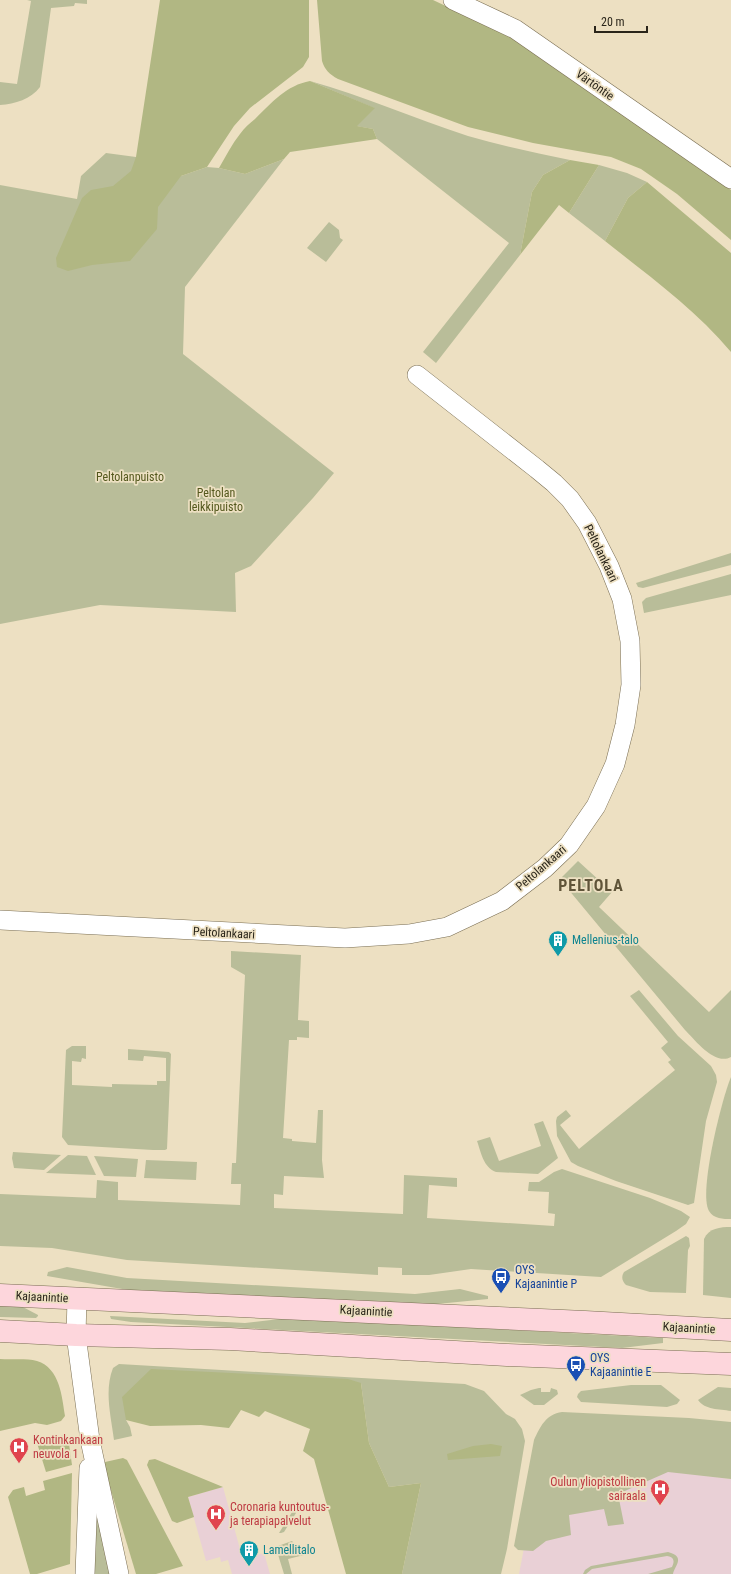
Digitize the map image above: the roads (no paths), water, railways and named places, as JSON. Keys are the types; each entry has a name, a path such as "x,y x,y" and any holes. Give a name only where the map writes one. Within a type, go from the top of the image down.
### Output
{"main road":[{"name":"Kajaanintie","path":"0,1295 731,1330"},
{"path":"0,1331 76,1335 230,1339 507,1355 731,1364"}],"street":[{"name":"Värtöntie","path":"453,0 515,29 731,179"},
{"name":"Peltolankaari","path":"0,920 345,938 409,934 447,927 502,901 545,868 569,845 596,806 615,764 625,725 631,685 630,641 622,599 606,559 587,523 570,499 543,474 417,374"},
{"path":"77,1299 76,1335 90,1440 119,1574"},
{"path":"85,1574 90,1440"}],"place":[{"name":"Mellenius-talo","path":"558,957"},
{"name":"OYS Kajaanintie P","path":"501,1294"},
{"name":"OYS Kajaanintie E","path":"576,1382"},
{"name":"Kontinkankaan neuvola 1","path":"19,1464"},
{"name":"Oulun yliopistollinen sairaala","path":"660,1506"},
{"name":"Coronaria kuntoutus- ja terapiapalvelut","path":"216,1531"},
{"name":"Lamellitalo","path":"249,1567"}],"district":[{"name":"PELTOLA","path":"591,885"}],"park label":[{"name":"Peltolanpuisto","path":"130,477"},
{"name":"Peltolan leikkipuisto","path":"216,500"}]}
